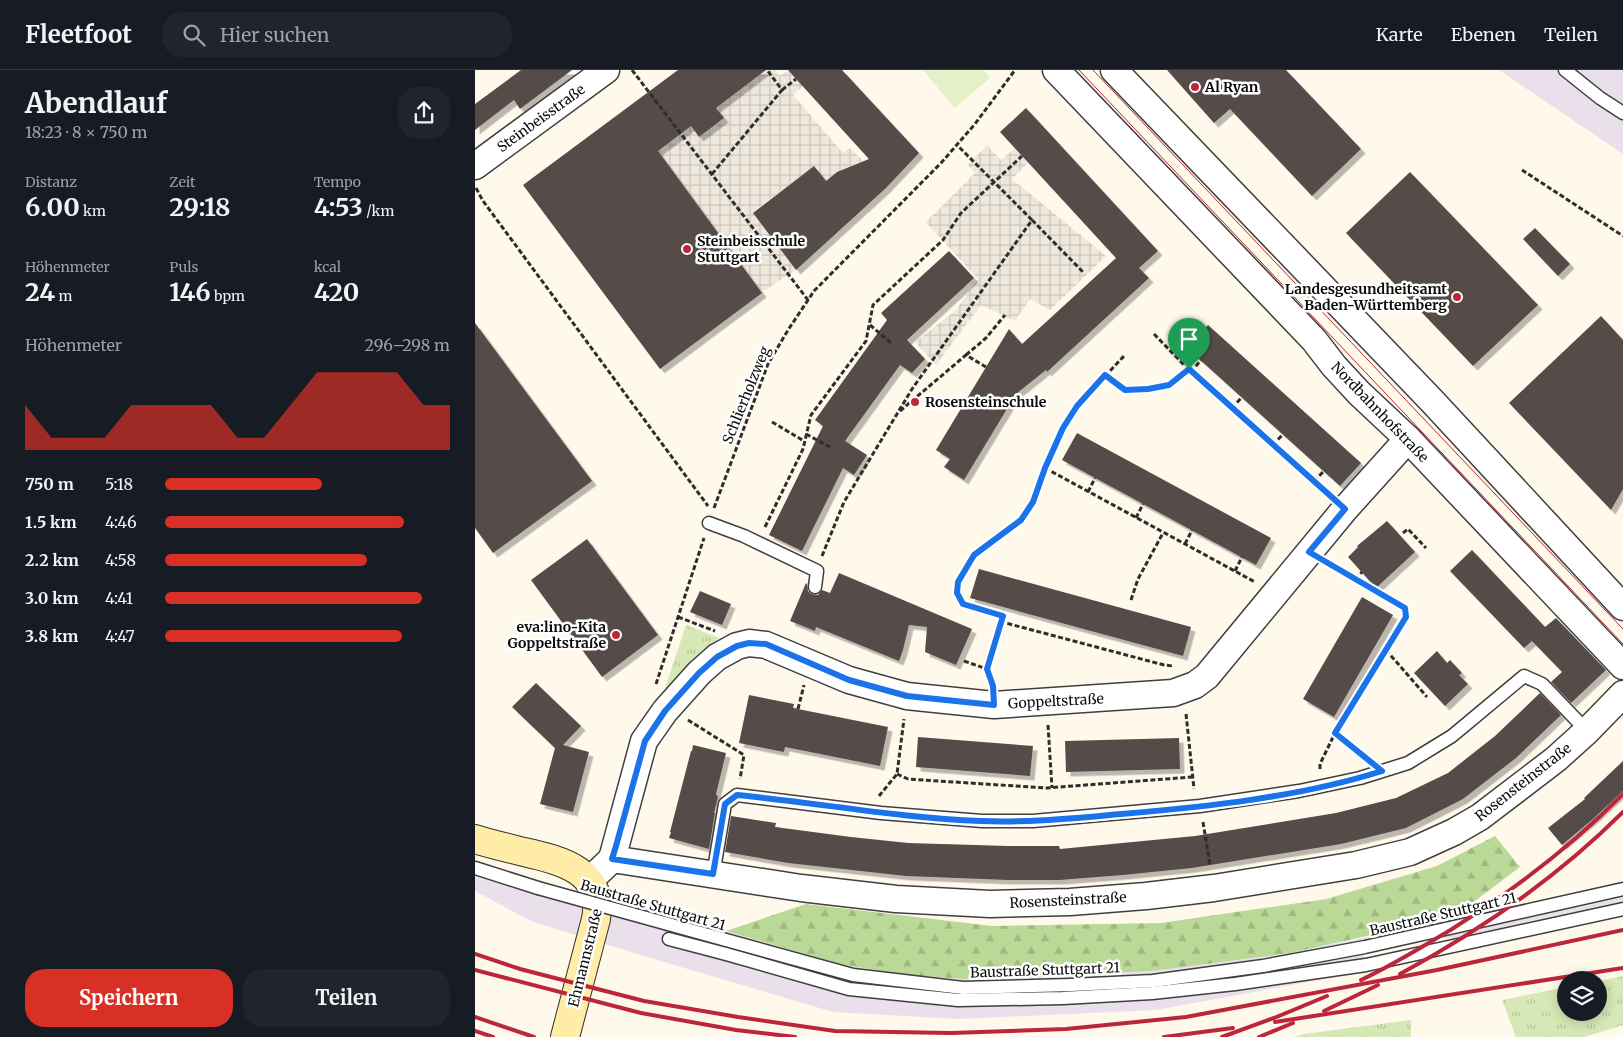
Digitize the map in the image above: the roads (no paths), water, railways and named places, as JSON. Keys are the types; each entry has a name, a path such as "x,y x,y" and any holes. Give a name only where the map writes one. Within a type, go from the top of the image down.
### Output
{"street":[{"name":"Steinbeisstraße","path":"475,166 606,70"},
{"name":"Nordbahnhofstraße","path":"1056,70 1314,340 1334,366 1359,393 1408,439 1623,666"},
{"path":"1114,70 1426,395 1623,607"},
{"name":"Goppeltstraße","path":"612,859 645,741 674,714 699,673 717,657 737,646 749,643 766,644 849,680 907,696 994,705 1173,693 1195,685 1207,676 1345,509 1408,439"},
{"name":"Rosensteinstraße","path":"612,859 801,888 896,899 990,904 1070,902 1146,896 1214,888 1356,866 1410,852 1455,832 1480,818 1556,759 1623,694"},
{"path":"475,839 558,860 576,869 589,881 612,859"},
{"name":"Ehmannstraße","path":"565,1037 598,910 597,895 589,881"}],"lane":[{"path":"1565,70 1600,98 1623,113"},
{"path":"711,518 817,571 815,587"},
{"path":"713,874 725,804 737,795 868,811 981,821 1033,821 1185,808 1299,791 1360,778 1408,763 1452,736 1524,676 1542,684 1587,731"},
{"name":"Baustraße Stuttgart 21","path":"475,868 538,888 853,975 963,988 1153,981 1263,966 1365,947 1623,889"},
{"name":"Baustraße Stuttgart 21","path":"669,940 849,989 958,1000 1063,998 1152,993 1366,966 1623,908"}],"tram line":[{"path":"1079,70 1623,644"},
{"path":"1093,70 1623,629"}],"railway":[{"path":"1361,980 1452,929 1498,899 1563,849 1623,794"},
{"path":"1400,974 1489,921 1517,901 1572,859 1623,812"},
{"path":"475,954 520,969 644,1001 738,1017 835,1031 951,1033 1066,1029 1186,1017 1437,970 1623,930"},
{"path":"1275,1022 1623,968"},
{"path":"475,970 641,1013 736,1030 795,1037"},
{"path":"1324,1011 1378,985"},
{"path":"1222,1037 1327,996"},
{"path":"475,1017 534,1037"},
{"path":"1259,1037 1293,1023"},
{"path":"1164,1037 1233,1028"},
{"path":"475,1031 493,1037"}],"place":[{"name":"Al Ryan","path":"1195,87"},
{"name":"Steinbeisschule Stuttgart","path":"687,249"},
{"name":"Landesgesundheitsamt Baden-Württemberg","path":"1457,297"},
{"name":"Rosensteinschule","path":"915,402"},
{"name":"eva:lino-Kita Goppeltstraße","path":"616,635"}]}
